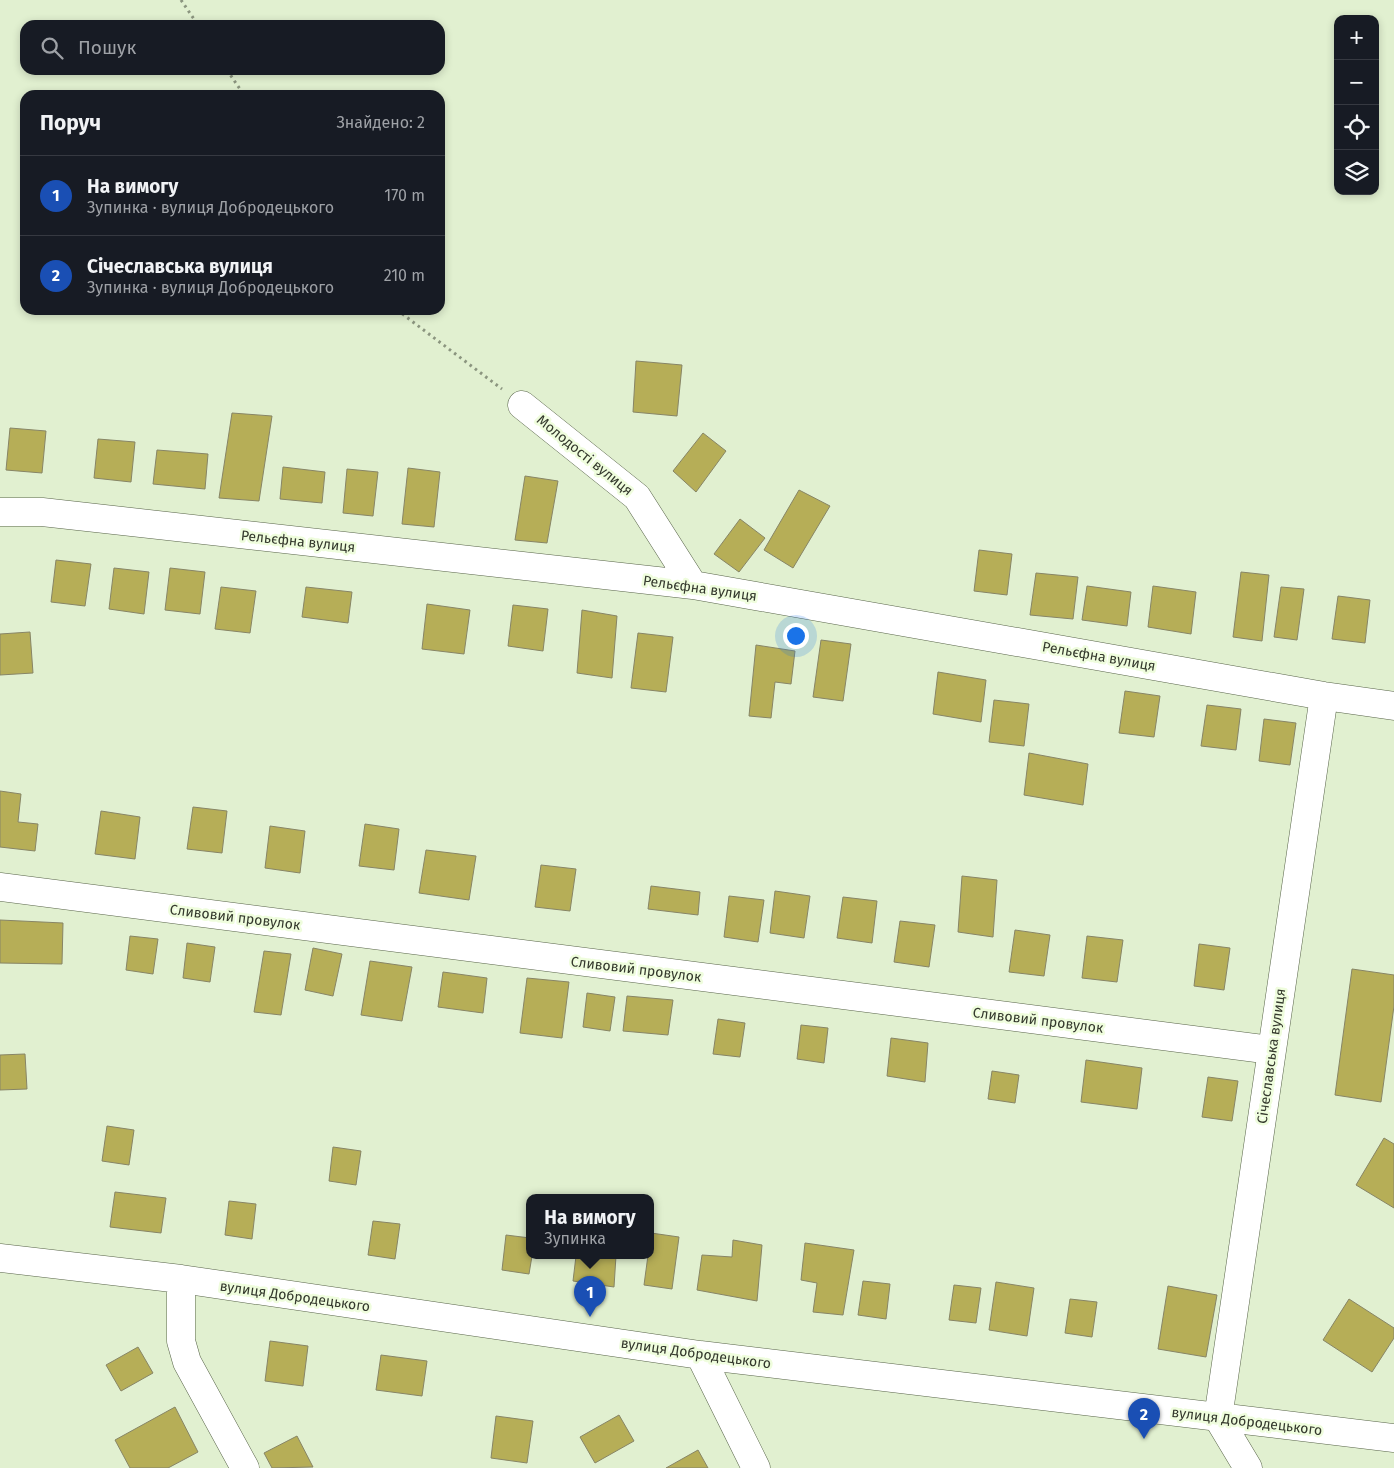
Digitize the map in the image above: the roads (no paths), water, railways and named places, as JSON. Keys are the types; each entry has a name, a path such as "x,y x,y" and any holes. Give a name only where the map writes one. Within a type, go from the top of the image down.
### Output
{"street":[{"name":"Молодості вулиця","path":"522,405 637,498 693,585"},
{"name":"Рельєфна вулиця","path":"0,512 52,513 693,585 1324,696 1394,706"},
{"name":"Січеславська вулиця","path":"1218,1418 1324,696"},
{"name":"Сливовий провулок","path":"0,887 1272,1050"},
{"name":"вулиця Добродецького","path":"0,1258 180,1279 700,1355 1394,1438"},
{"path":"180,1279 181,1341 188,1362 245,1468"},
{"path":"700,1355 756,1468"},
{"path":"1218,1418 1248,1468"}],"place":[{"name":"На вимогу","path":"590,1317"},
{"name":"Січеславська вулиця","path":"1144,1439"}]}
